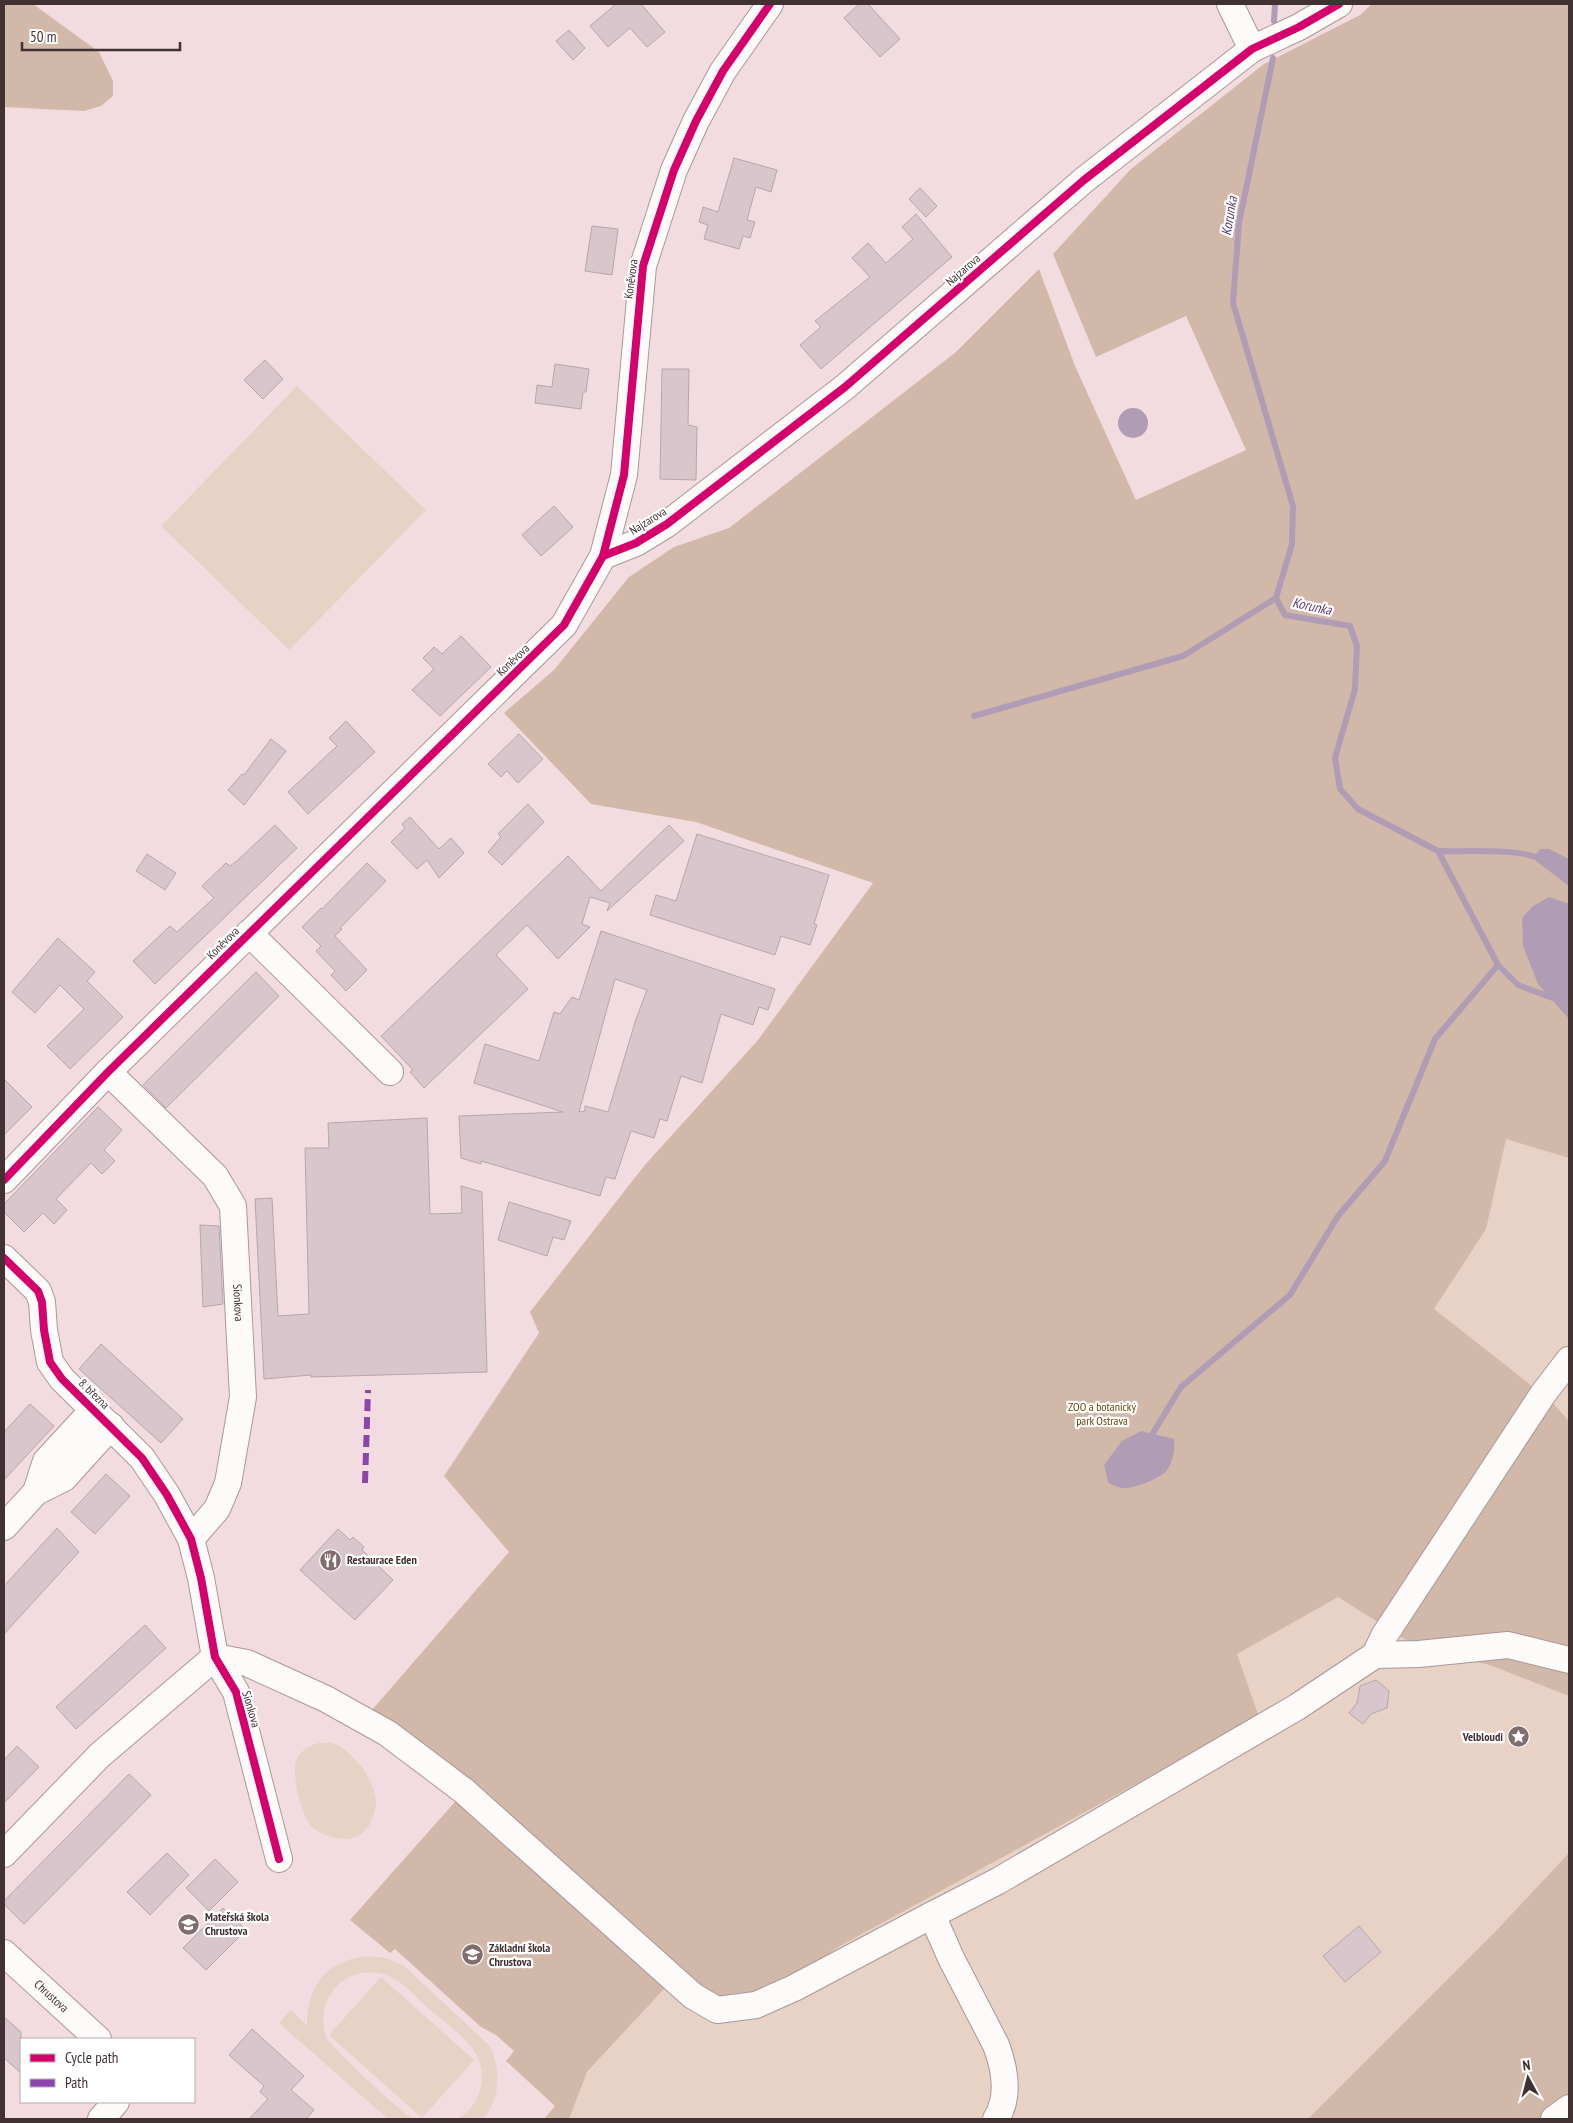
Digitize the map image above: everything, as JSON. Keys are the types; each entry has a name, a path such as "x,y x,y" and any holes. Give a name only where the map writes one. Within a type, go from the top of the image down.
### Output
{"street":[{"name":"Koněvova","path":"4,1180 108,1072 564,625 603,556 624,475 642,266 674,170 696,122 723,71 770,4"},
{"path":"1230,4 1252,49"},
{"name":"Najzarova","path":"603,556 636,543 667,524 845,387 1084,180 1252,49 1298,27 1339,4"},
{"path":"249,934 390,1072"},
{"name":"Sionkova","path":"108,1072 215,1176 232,1206 243,1397 228,1483 217,1509 191,1539 201,1578 215,1657 236,1692 279,1858"},
{"name":"8. března","path":"4,1258 38,1291 42,1302 44,1330 50,1362 62,1379 103,1417 142,1458 167,1495 191,1539"},
{"path":"4,1854 100,1755 215,1657 247,1663 326,1699 387,1733 464,1792 693,1996 717,2010 756,2005 786,1992 998,1881 1297,1707 1375,1655 1384,1636 1538,1402 1569,1360"},
{"name":"8. března","path":"4,1527 36,1492 46,1461 103,1417"},
{"path":"1375,1655 1419,1654 1508,1645 1569,1660"},
{"path":"932,1915 951,1958 996,2045 1001,2059 1005,2095 996,2119"},
{"name":"Chrustova","path":"4,1953 97,2038"},
{"path":"101,2119 115,2103"},
{"path":"1554,2119 1569,2108"}],"green space":[{"path":"4,4 33,4 99,52 113,81 113,96 101,106 84,111 4,107"},
{"name":"ZOO a botanický park Ostrava","path":"1372,4 1569,4 1569,1158 1506,1139 1486,1229 1434,1309 1551,1401 1569,1421 1569,1696 1490,1665 1422,1650 1338,1597 1237,1654 1259,1717 838,1947 792,1981 738,2002 711,2002 686,1978 664,1989 587,2072 569,2119 544,2119 555,2106 506,2061 514,2051 496,2035 481,2027 395,1949 390,1953 350,1920 470,1785 372,1710 509,1552 444,1476 539,1333 530,1312 644,1166 758,1040 873,883 696,822 591,804 504,713 554,670 629,577 674,547 729,528 956,352 1039,269 1075,366 1136,500 1246,450 1186,316 1096,357 1053,254 1131,169 1264,64 1360,15"},
{"path":"297,386 426,510 289,650 161,526"},
{"name":"ZOO a botanický park Ostrava","path":"1569,422 1569,2119 544,2119 664,1989 1252,699"},
{"path":"319,1743 333,1743 344,1749 358,1762 373,1787 376,1808 371,1822 356,1837 344,1839 323,1834 312,1827 304,1814 296,1786 296,1761 305,1749"},
{"path":"1569,1853 1569,2119 1308,2119 1495,1932"},
{"path":"366,1956 386,1958 403,1965 490,2046 496,2065 497,2084 493,2102 483,2119 457,2119 472,2106 481,2087 481,2067 478,2057 458,2033 406,1987 393,1978 372,1972 352,1976 341,1982 332,1992 326,2003 324,2027 327,2039 331,2045 382,2094 413,2119 388,2119 279,2023 291,2010 307,2025 311,1998 315,1987 322,1978 340,1963"},
{"path":"381,1977 474,2060 422,2118 329,2035"}],"shaded area":[{"path":"1133,408 1144,412 1148,423 1144,434 1133,438 1122,434 1118,423 1122,412"},
{"path":"1540,849 1549,849 1569,859 1569,886 1536,861 1535,856"},
{"path":"1549,897 1569,904 1569,1019 1538,984 1523,946 1522,918 1533,906"},
{"path":"1141,1431 1174,1439 1173,1455 1169,1467 1160,1476 1131,1488 1112,1485 1108,1482 1104,1465 1122,1441"}],"building":[{"path":"616,4 641,4 665,32 647,47 630,28 608,47 590,26"},
{"path":"859,4 868,4 900,39 880,57 844,18"},
{"path":"569,30 585,48 573,60 556,41"},
{"path":"734,158 777,170 771,192 756,187 747,220 755,222 750,238 743,236 739,249 704,239 708,225 699,222 703,207 718,212"},
{"path":"920,188 937,206 926,217 909,199"},
{"path":"916,214 952,257 821,369 800,345 821,327 815,321 870,277 852,258 868,243 886,263 913,239 902,227"},
{"path":"592,226 618,229 612,275 585,271"},
{"path":"265,360 283,379 263,399 244,380"},
{"path":"555,364 589,369 586,392 583,392 581,409 535,403 537,385 552,387"},
{"path":"662,369 689,369 688,425 697,427 696,480 660,479"},
{"path":"554,506 573,527 541,556 522,535"},
{"path":"461,636 491,667 440,716 412,690 434,669 423,658 434,647 442,654"},
{"path":"346,721 375,752 308,814 288,792 337,746 329,738"},
{"path":"519,734 543,759 518,783 507,771 501,777 488,764"},
{"path":"271,739 286,751 244,805 228,790 242,774 244,775"},
{"path":"528,804 544,822 502,865 488,852 501,837 498,834"},
{"path":"410,817 439,849 451,838 464,853 439,878 427,860 417,869 391,842 405,828 402,824"},
{"path":"275,825 297,848 155,984 133,961 170,926 177,932 214,898 202,886 226,863 230,866 238,860"},
{"path":"669,825 684,841 607,911 610,903 590,897 582,924 590,927 558,959 527,925 496,955 528,989 424,1088 410,1072 413,1070 381,1036 568,856 601,891"},
{"path":"697,834 829,875 814,924 817,925 810,945 781,936 775,955 650,915 656,895 676,901"},
{"path":"147,854 176,873 165,890 136,871"},
{"path":"367,863 386,881 340,928 342,929 335,936 367,970 346,991 331,975 335,971 316,951 321,946 302,927"},
{"path":"601,931 775,989 768,1010 759,1007 753,1025 721,1014 702,1083 681,1076 667,1121 660,1119 654,1138 631,1131 615,1179 606,1177 600,1196 481,1161 481,1164 461,1158 459,1116 563,1112 474,1083 485,1044 539,1061 554,1012 560,1014 572,997 579,1000","holes":["615,979 647,990 636,1019 608,1112 585,1106 585,1111 579,1112"]},
{"path":"58,938 95,972 87,981 123,1017 70,1069 47,1046 84,1009 60,985 35,1013 12,992"},
{"path":"256,972 279,996 166,1108 143,1085"},
{"path":"4,1079 32,1107 4,1135"},
{"path":"98,1107 122,1130 104,1150 115,1161 102,1174 91,1163 56,1199 67,1210 54,1224 43,1213 24,1232 4,1212 4,1204"},
{"path":"427,1118 430,1214 462,1213 461,1186 482,1192 487,1372 311,1377 311,1375 264,1379 255,1199 272,1198 278,1316 309,1314 305,1148 329,1148 328,1123"},
{"path":"509,1202 571,1221 564,1240 553,1237 547,1256 498,1240"},
{"path":"200,1225 219,1226 223,1304 203,1307"},
{"path":"101,1344 183,1419 161,1443 79,1369"},
{"path":"30,1404 54,1426 4,1480 4,1432"},
{"path":"106,1474 130,1496 95,1534 71,1512"},
{"path":"57,1528 79,1552 4,1634 4,1586"},
{"path":"338,1529 350,1540 353,1537 364,1547 362,1550 393,1580 355,1620 300,1570"},
{"path":"145,1625 166,1648 76,1729 56,1707"},
{"path":"1376,1680 1389,1691 1387,1708 1371,1714 1363,1724 1349,1713 1357,1703 1360,1686"},
{"path":"17,1746 39,1767 4,1803 4,1760"},
{"path":"129,1774 151,1795 24,1924 4,1904 4,1901"},
{"path":"167,1853 189,1875 150,1915 127,1892"},
{"path":"215,1859 238,1882 209,1911 186,1888"},
{"path":"223,1908 246,1930 206,1970 183,1948"},
{"path":"1359,1926 1381,1952 1345,1982 1323,1956"},
{"path":"4,2017 21,2032 20,2072 4,2058"},
{"path":"252,2029 304,2076 291,2090 314,2110 306,2119 249,2119 268,2099 260,2092 264,2086 229,2055"}],"waterway":[{"name":"Korunka","path":"1274,21 1275,4"},
{"name":"Korunka","path":"1273,58 1239,223 1233,303 1293,506 1292,544 1276,598 1285,615 1350,626 1357,646 1355,689 1335,758 1340,789 1358,809 1438,851 1498,965 1518,985 1569,1004"},
{"path":"974,716 1183,656 1276,598"},
{"path":"1438,851 1520,853 1540,859"},
{"path":"1153,1433 1181,1387 1290,1295 1338,1216 1385,1161 1435,1039 1498,965"}],"marked path":[{"path":"365,1483 368,1390"}],"cycle path":[{"path":"4,1180 108,1072 564,625 603,556 624,475 643,266 674,170 696,121 723,71 770,4"},
{"path":"603,556 636,543 667,524 845,387 1084,180 1252,49 1299,27 1339,4"},
{"path":"4,1258 38,1291 42,1302 44,1330 50,1362 62,1379 142,1458 167,1495 191,1539 201,1578 215,1657 236,1692 279,1859"}],"place":[{"name":"Restaurace Eden","path":"331,1560"},
{"name":"Velbloudi","path":"1519,1737"},
{"name":"Mateřská škola Chrustova","path":"189,1924"},
{"name":"Základní škola Chrustova","path":"473,1955"}]}
